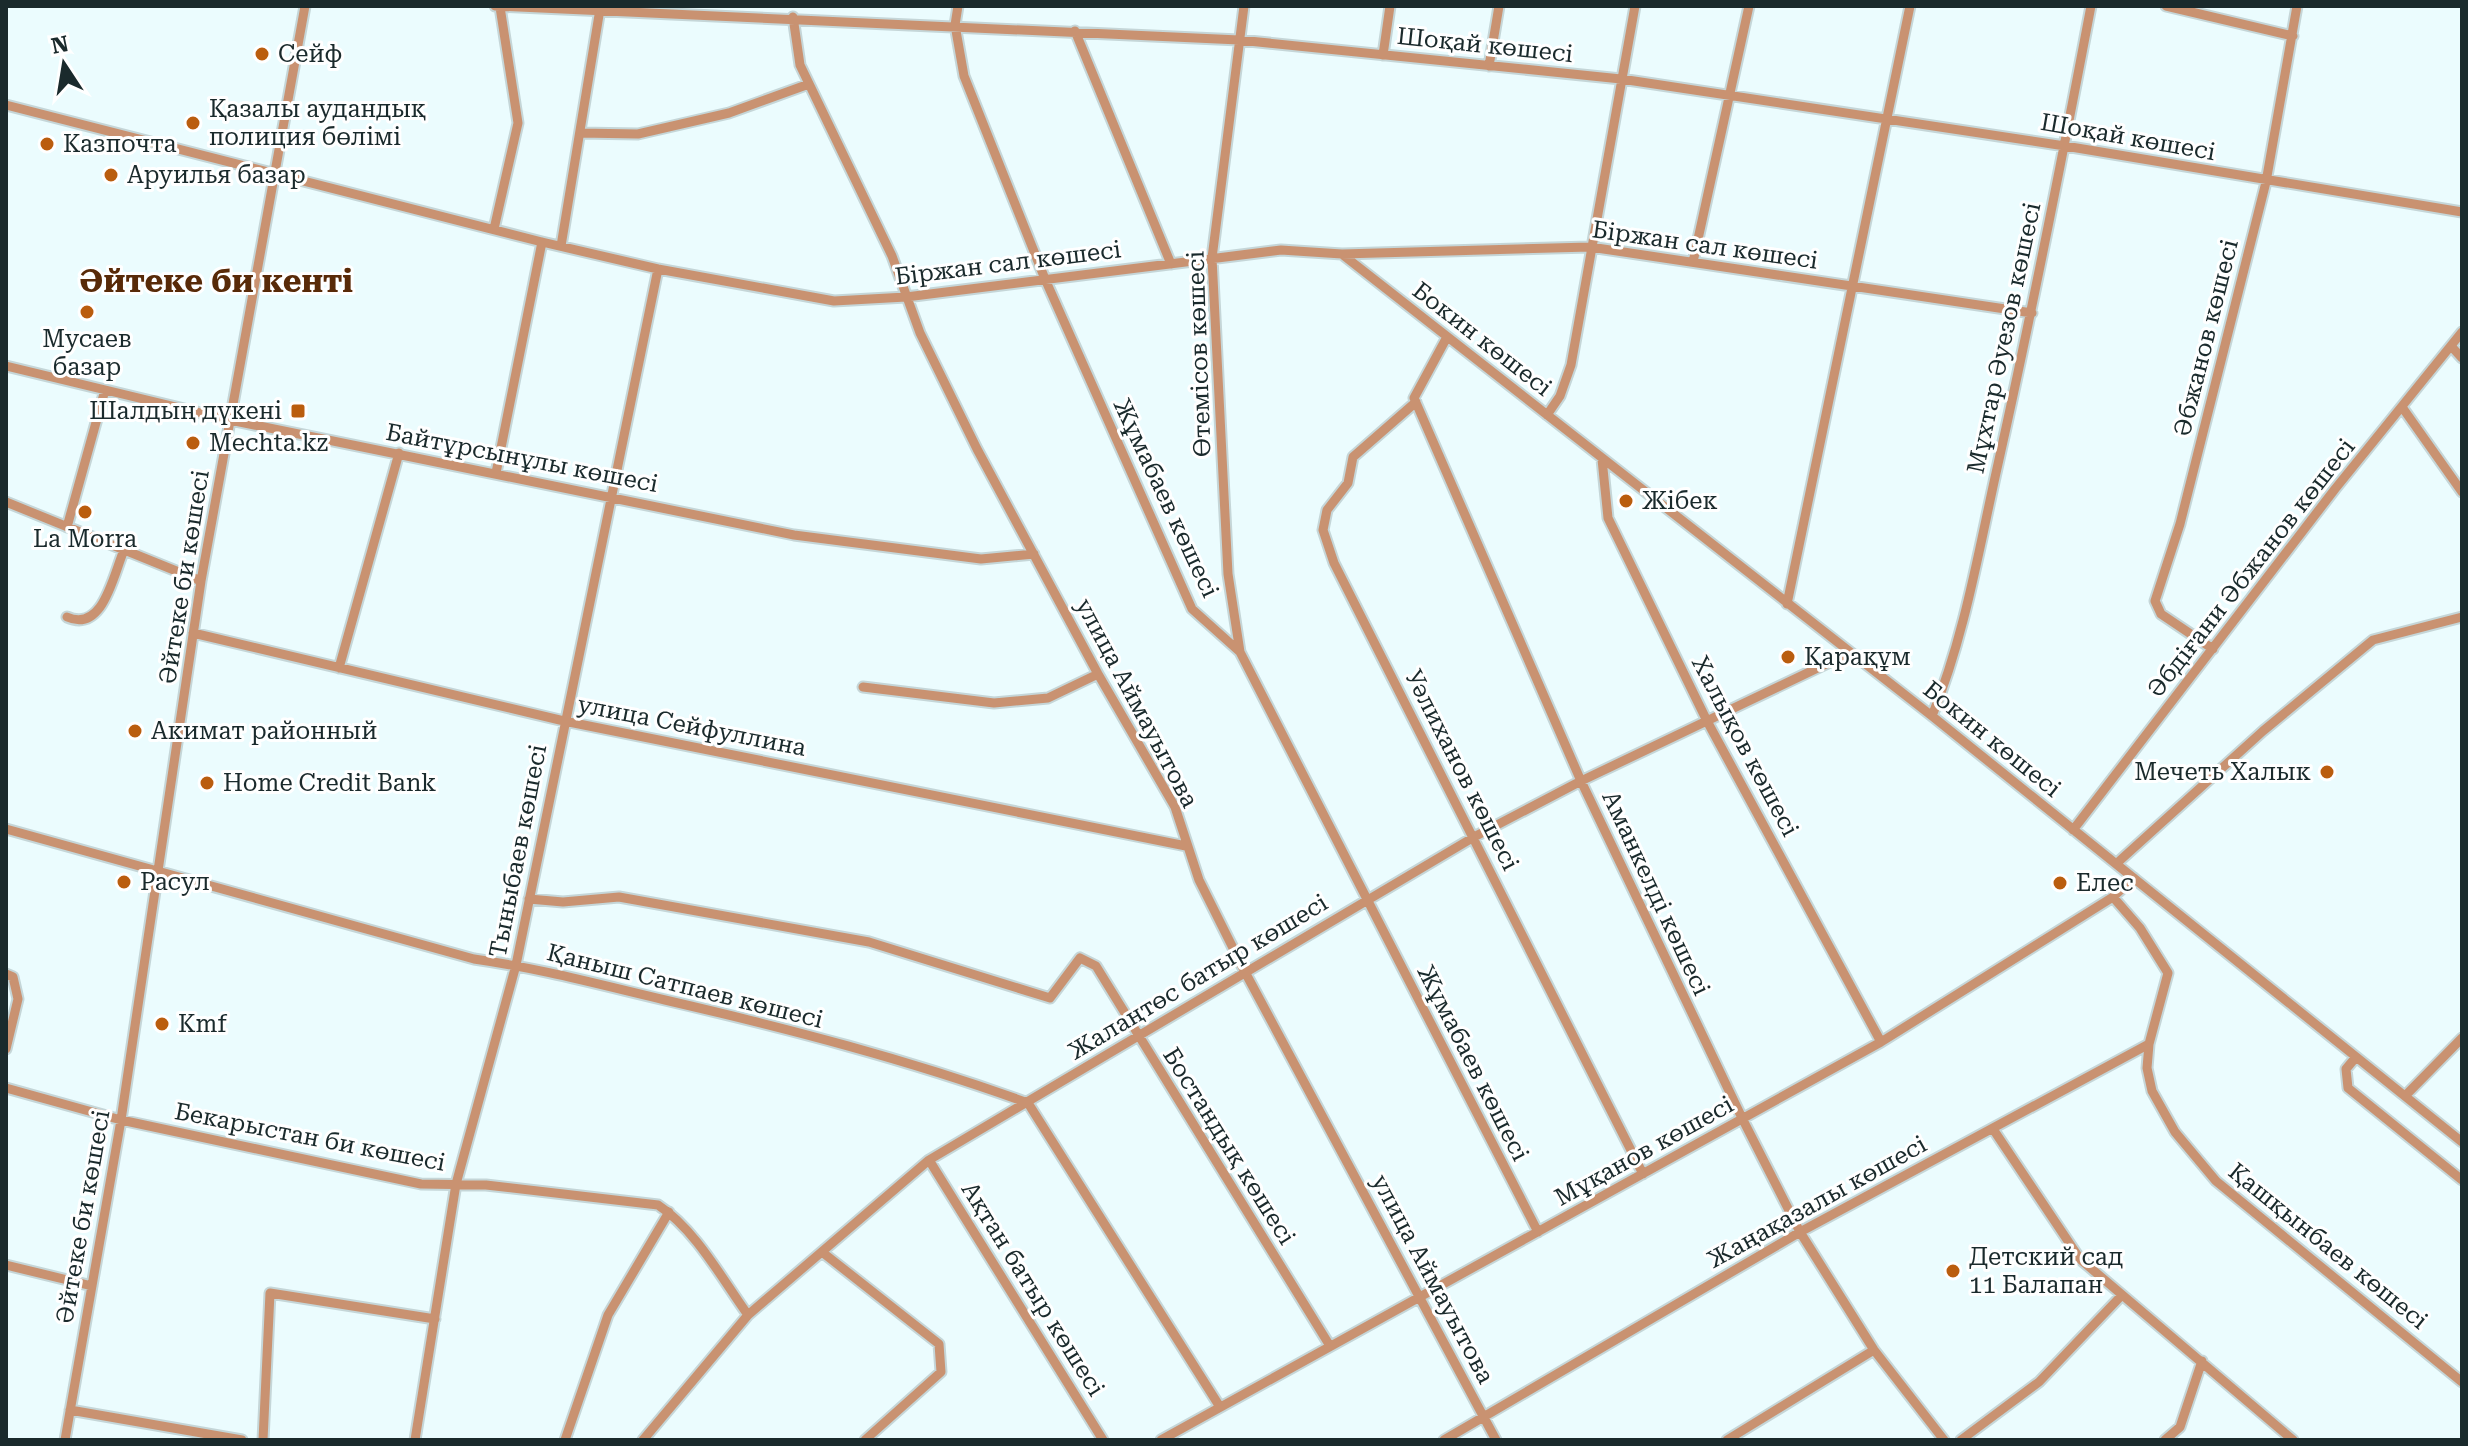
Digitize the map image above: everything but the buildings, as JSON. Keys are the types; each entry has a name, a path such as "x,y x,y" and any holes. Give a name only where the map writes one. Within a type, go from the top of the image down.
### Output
{"street":[{"name":"Әйтеке би көшесі","path":"65,1440 121,1120 201,581 305,6"},
{"name":"Шоқай көшесі","path":"498,6 793,17 1239,40 1621,79 2065,146 2266,182 2462,212"},
{"path":"494,229 518,123 498,6"},
{"name":"Жұмабаев көшесі","path":"958,6 955,25 964,76 1045,279 1192,609 1240,652 1538,1232"},
{"name":"Өтемісов көшесі","path":"1240,652 1228,574 1212,258 1244,6"},
{"path":"1383,55 1390,6"},
{"path":"1489,66 1499,6"},
{"path":"1547,415 1560,396 1571,365 1635,6"},
{"path":"1693,262 1749,6"},
{"path":"1787,604 1910,6"},
{"name":"Мұхтар Әуезов көшесі","path":"1932,716 1948,676 2032,313 2091,6"},
{"path":"2166,6 2293,36"},
{"name":"Әбжанов көшесі","path":"2213,649 2161,614 2155,601 2180,524 2266,182 2297,6"},
{"path":"561,246 600,9"},
{"name":"улица Аймауытова","path":"793,17 794,42 809,84 892,256 920,333 964,423 1098,674 1175,807 1199,880 1245,972 1496,1440"},
{"path":"1075,31 1171,264"},
{"path":"580,133 638,134 729,113 809,84"},
{"name":"Біржан сал көшесі","path":"6,105 274,171 542,242 658,269 834,301 906,297 1281,250 1342,254 1590,247 2032,313"},
{"path":"496,473 542,242"},
{"name":"Бокин көшесі","path":"1342,254 1932,716 2462,1142"},
{"name":"Тыныбаев көшесі","path":"415,1440 456,1184 516,965 658,269"},
{"name":"Әбдіғани Әбжанов көшесі","path":"2073,830 2462,332"},
{"path":"1416,402 1414,398 1447,337"},
{"path":"2451,346 2462,358"},
{"name":"Байтұрсынұлы көшесі","path":"6,366 230,420 794,535 981,559 1034,554"},
{"path":"67,527 105,390"},
{"name":"Аманкелді көшесі","path":"1416,402 1581,781 1743,1120 1800,1232 1874,1350 1944,1440"},
{"name":"Уәлиханов көшесі","path":"1416,402 1353,457 1348,483 1327,510 1323,530 1334,563 1643,1174"},
{"path":"2402,407 2462,492"},
{"path":"339,668 399,453"},
{"name":"Халықов көшесі","path":"1602,459 1608,518 1707,721 1881,1042"},
{"path":"6,502 201,581"},
{"path":"67,617 78,622 89,621 98,612 124,550"},
{"path":"2116,864 2263,731 2373,640 2462,617"},
{"name":"улица Сейфуллина","path":"193,633 564,721 1186,846"},
{"name":"Жалаңтөс батыр көшесі","path":"643,1440 748,1315 929,1160 1028,1103 1136,1034 1474,837 1581,781 1849,653"},
{"path":"863,687 994,703 1048,698 1098,674"},
{"name":"Қаныш Сатпаев көшесі","path":"6,829 160,869 474,959 516,965 731,1015 973,1083 1028,1103"},
{"name":"Мұқанов көшесі","path":"1161,1440 1881,1042 2113,897 2134,878"},
{"name":"Бостандық көшесі","path":"529,899 563,902 619,897 854,939 1050,998 1080,958 1096,966 1330,1346"},
{"path":"2113,897 2140,928 2168,973 2149,1044"},
{"path":"6,974 13,977 18,999 6,1049"},
{"path":"2405,1096 2462,1038"},
{"name":"Жаңақазалы көшесі","path":"1444,1440 1800,1232 2149,1044"},
{"name":"Қашқынбаев көшесі","path":"2149,1044 2147,1068 2152,1091 2175,1132 2216,1181 2462,1382"},
{"path":"2356,1057 2346,1069 2348,1088 2462,1180"},
{"name":"Бекарыстан би көшесі","path":"6,1088 121,1120 421,1184 456,1184 658,1205 669,1212"},
{"path":"1028,1103 1220,1407"},
{"path":"1993,1129 2080,1259 2293,1440"},
{"name":"Ақтан батыр көшесі","path":"929,1160 1103,1440"},
{"path":"565,1440 608,1315 669,1212 748,1315"},
{"path":"822,1252 939,1344 941,1372 865,1440"},
{"path":"6,1265 92,1286"},
{"path":"263,1440 270,1293 435,1319"},
{"path":"1961,1440 2039,1382 2122,1295"},
{"path":"1727,1440 1874,1350"},
{"path":"2165,1440 2180,1427 2202,1361"},
{"path":"70,1410 242,1440"}],"place":[{"name":"Сейф","path":"262,54"},
{"name":"Қазалы аудандық полиция бөлімі","path":"193,123"},
{"name":"Казпочта","path":"47,144"},
{"name":"Аруилья базар","path":"111,175"},
{"name":"Мусаев базар","path":"87,312"},
{"name":"Шалдың дүкені","path":"298,411"},
{"name":"Mechta.kz","path":"193,443"},
{"name":"Жібек","path":"1626,501"},
{"name":"La Morra","path":"85,512"},
{"name":"Қарақұм","path":"1788,657"},
{"name":"Акимат районный","path":"135,731"},
{"name":"Мечеть Халык","path":"2327,772"},
{"name":"Home Credit Bank","path":"207,783"},
{"name":"Расул","path":"124,882"},
{"name":"Елес","path":"2060,883"},
{"name":"Kmf","path":"162,1024"},
{"name":"Детский сад 11 Балапан","path":"1953,1271"}],"district":[{"name":"Әйтеке би кенті","path":"216,281"}]}
